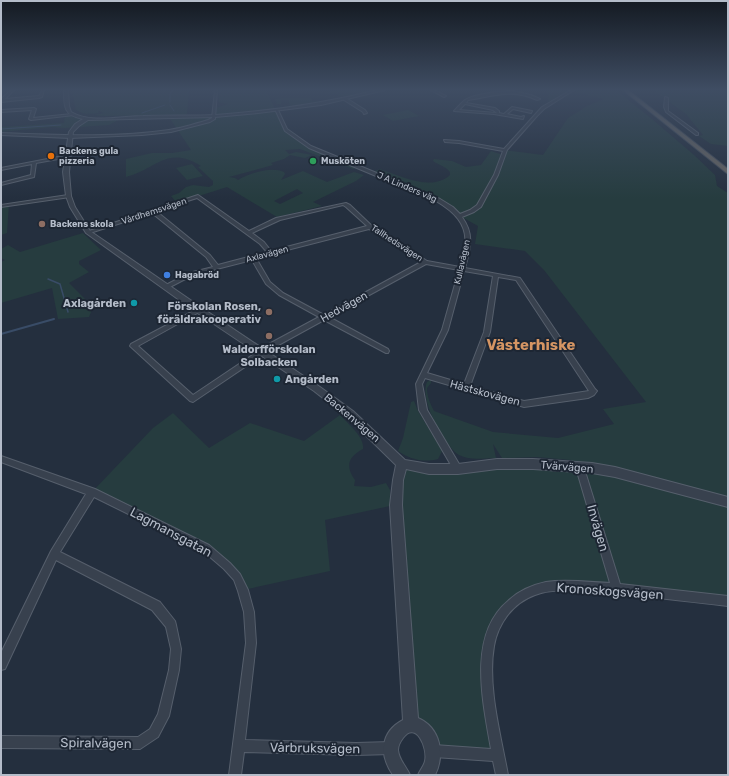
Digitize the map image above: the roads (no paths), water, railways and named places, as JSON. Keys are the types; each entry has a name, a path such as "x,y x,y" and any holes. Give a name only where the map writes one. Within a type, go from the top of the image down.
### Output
{"highway":[{"path":"671,126 728,172"},
{"path":"675,126 728,168"}],"street":[{"path":"70,137 71,132 75,126"},
{"path":"1,134 70,137 171,131 189,126"},
{"name":"J A Linders väg","path":"284,126 286,130 310,147 438,200 460,216"},
{"path":"460,216 472,211 482,202 496,175 505,150 527,126"},
{"path":"687,126 697,134"},
{"name":"Backenvägen","path":"70,137 66,185 68,196 75,214 88,232 199,310 317,389 350,414 378,439 402,464"},
{"path":"445,141 505,150"},
{"path":"1,169 68,156"},
{"path":"1,184 33,176 34,163"},
{"path":"1,206 68,196"},
{"name":"Vårdhemsvägen","path":"88,232 198,196 249,233"},
{"name":"Tallhedsvägen","path":"249,233 278,219 340,204 348,206 370,227 426,262 461,268"},
{"path":"153,211 208,256 216,267"},
{"name":"Kullavägen","path":"458,469 423,410 419,384 445,330 468,246 468,236 465,224 460,216"},
{"name":"Axlavägen","path":"166,287 188,275 370,227"},
{"path":"249,233 264,245 270,253"},
{"path":"253,257 265,279 275,290 386,351"},
{"name":"Hedvägen","path":"199,310 133,346 193,399 262,352 426,262"},
{"name":"Hästskovägen","path":"424,375 524,404 588,395 592,393 592,388 520,281 515,278 461,268"},
{"path":"466,388 487,332 496,275"},
{"name":"Lagmansgatan","path":"1,459 92,492 206,548 227,566 237,577 243,590 249,612 250,643 235,775"},
{"path":"402,464 398,480 396,505 411,724"},
{"name":"Tvärvägen","path":"402,464 429,469 458,469 497,464 533,464 615,472 728,502"},
{"name":"Invägen","path":"580,468 616,588"},
{"path":"1,665 54,554 92,492"},
{"name":"Spiralvägen","path":"1,742 140,743 154,733 163,716 174,670 176,649 171,625 156,606 54,554"},
{"name":"Kronoskogsvägen","path":"502,775 488,689 488,657 491,637 498,618 503,611 520,596 533,590 560,586 616,588 728,601"},
{"path":"402,775 397,770 392,759 391,748 393,738 398,731 404,726 411,724 424,730 431,740 434,751 432,766 426,775"},
{"name":"Vårbruksvägen","path":"239,746 356,749 391,748"},
{"path":"434,751 498,755"}],"waterway":[{"path":"1,129 43,126"},
{"path":"48,279 60,284 68,312"},
{"path":"1,334 54,319"}],"place":[{"name":"Backens gula pizzeria","path":"51,156"},
{"name":"Musköten","path":"313,161"},
{"name":"Backens skola","path":"42,224"},
{"name":"Hagabröd","path":"167,275"},
{"name":"Axlagården","path":"134,303"},
{"name":"Förskolan Rosen, föräldrakooperativ","path":"269,312"},
{"name":"Waldorfförskolan Solbacken","path":"269,336"},
{"name":"Angården","path":"277,379"}],"district":[{"name":"Västerhiske","path":"531,345"}]}
